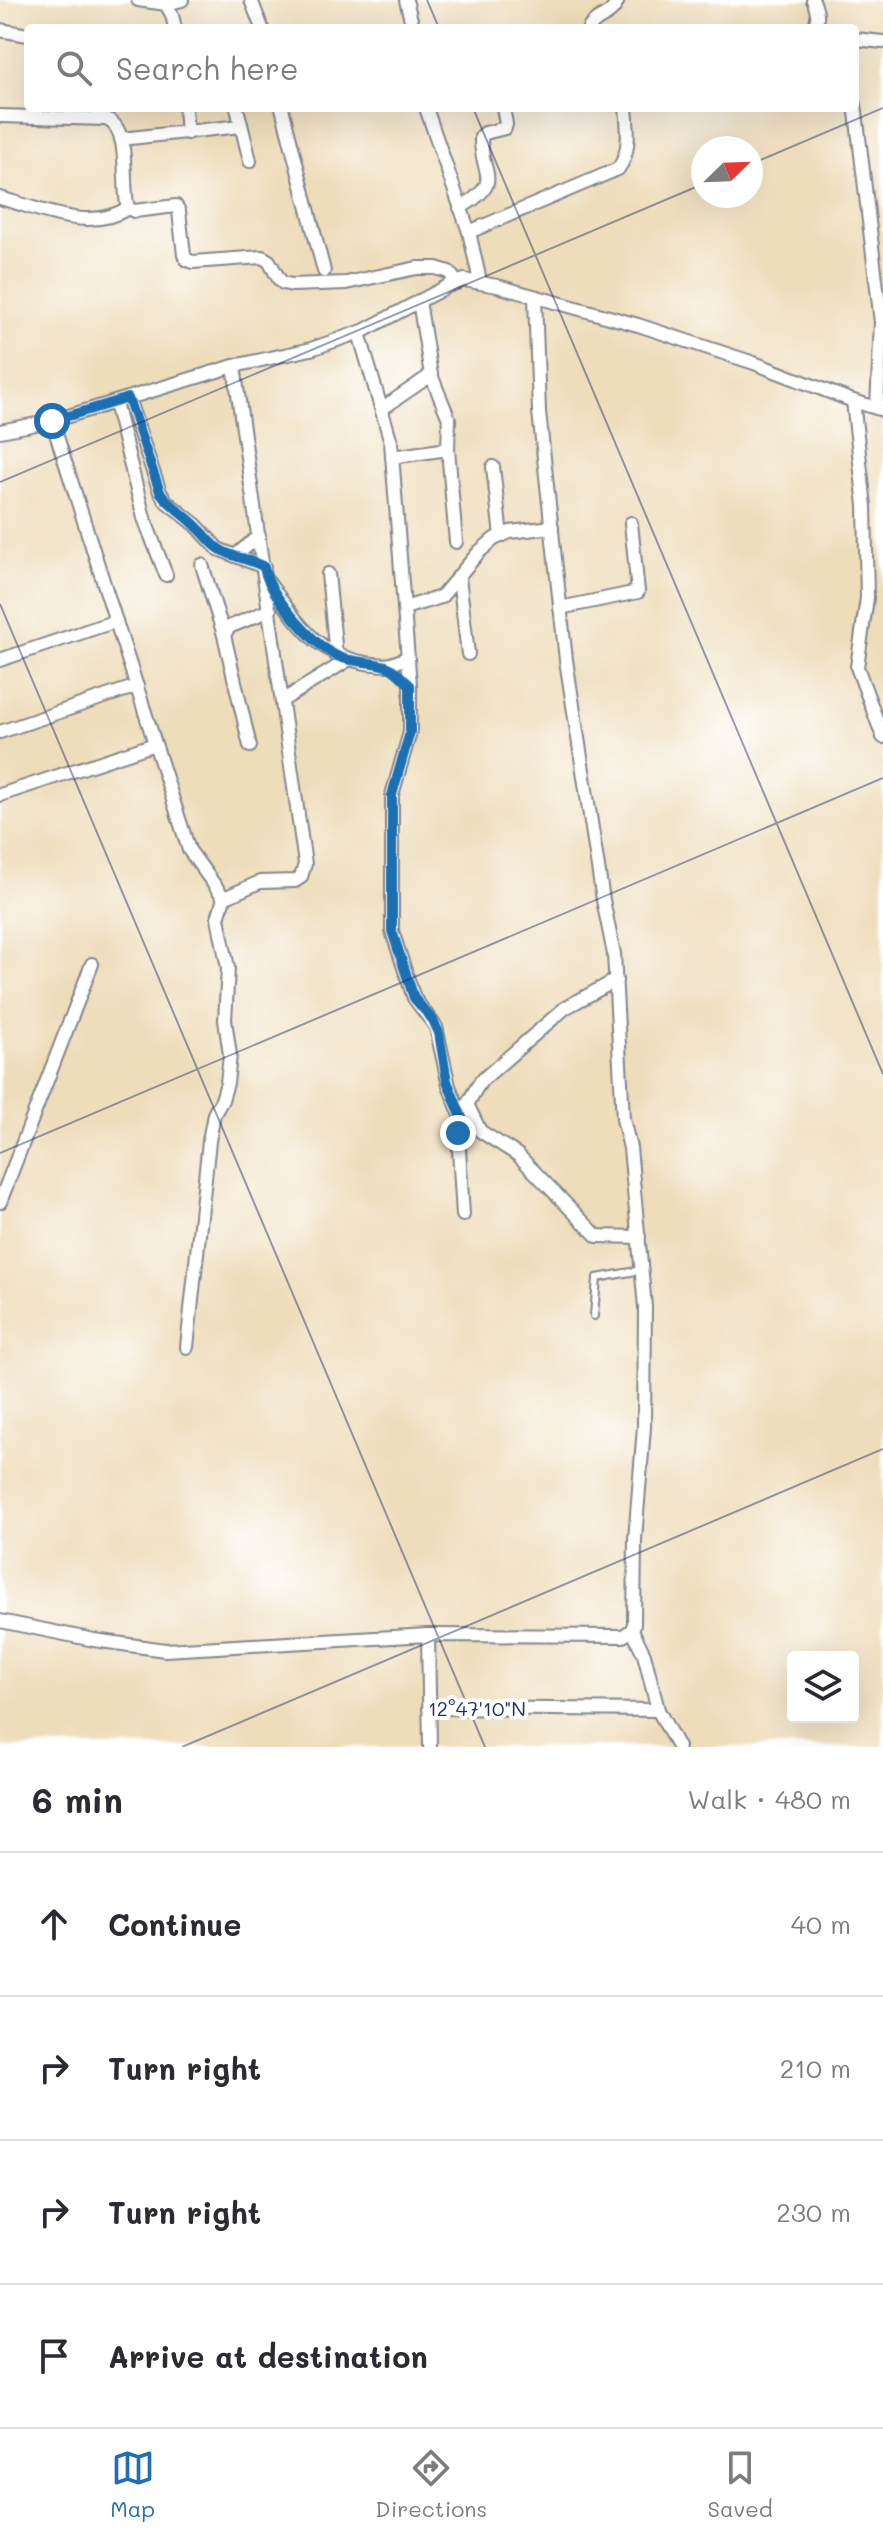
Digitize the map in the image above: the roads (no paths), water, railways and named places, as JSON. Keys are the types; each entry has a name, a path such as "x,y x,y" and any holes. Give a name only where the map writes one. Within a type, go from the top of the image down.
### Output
{"street":[{"path":"138,0 166,4 182,0"},
{"path":"251,0 260,24"},
{"path":"406,0 412,24"},
{"path":"591,24 611,14 618,0"},
{"path":"813,0 818,15 816,24"},
{"path":"166,4 174,24"},
{"path":"0,30 24,34"},
{"path":"859,39 883,42"},
{"path":"185,112 187,133"},
{"path":"238,112 250,161"},
{"path":"283,112 324,271"},
{"path":"427,112 469,232 480,281"},
{"path":"460,208 481,196 486,187 488,175 481,137 505,128 504,112"},
{"path":"469,232 618,169 625,160 626,112"},
{"path":"0,431 52,421 234,366 311,349 359,333 464,280 480,281 638,325 880,409 881,322 856,112"},
{"path":"0,116 46,113 106,119 119,128 128,208"},
{"path":"121,139 241,126"},
{"path":"0,198 81,220 109,218 128,208"},
{"path":"128,208 134,211 176,206 187,260 262,257 269,261 283,283 346,283 417,268 449,272 457,283"},
{"path":"535,297 539,412 560,608 603,900 614,954 622,1111 630,1148 645,1307 644,1427 632,1630 644,1654 658,1710 678,1747"},
{"path":"419,301 431,375 449,419 448,449 456,542"},
{"path":"359,333 383,408 392,457 410,685 410,732 392,795 392,931 414,998 436,1027 447,1081 480,1131 521,1157 597,1236 639,1237"},
{"path":"187,1347 209,1141 214,1114 227,1083 230,1055 225,1020 228,968 218,918 224,898 260,882 295,881 304,872 305,864 234,366"},
{"path":"383,408 431,375"},
{"path":"122,400 167,502 196,525 218,549 249,559 264,572 299,624 315,641 342,658 389,666 410,685"},
{"path":"122,400 144,518 166,575"},
{"path":"853,401 865,506 866,605 857,667 883,737"},
{"path":"52,421 189,850 224,898"},
{"path":"392,457 448,449"},
{"path":"493,467 501,536"},
{"path":"560,608 638,592 631,523"},
{"path":"404,608 441,597 494,539 510,532 552,527"},
{"path":"235,556 259,536"},
{"path":"202,565 224,635 250,746"},
{"path":"328,574 342,658"},
{"path":"459,577 468,654"},
{"path":"224,635 229,627 270,610"},
{"path":"0,660 116,621"},
{"path":"389,666 408,657"},
{"path":"283,700 342,658"},
{"path":"0,732 137,686"},
{"path":"0,795 155,744"},
{"path":"0,1202 92,964"},
{"path":"463,1215 458,1133 481,1081 565,1008 616,980"},
{"path":"0,1621 94,1640 165,1650 428,1635 623,1636 632,1630"},
{"path":"428,1635 430,1747"},
{"path":"429,1708 658,1710"}],"lane":[{"path":"594,1316 597,1278 642,1270"}]}
